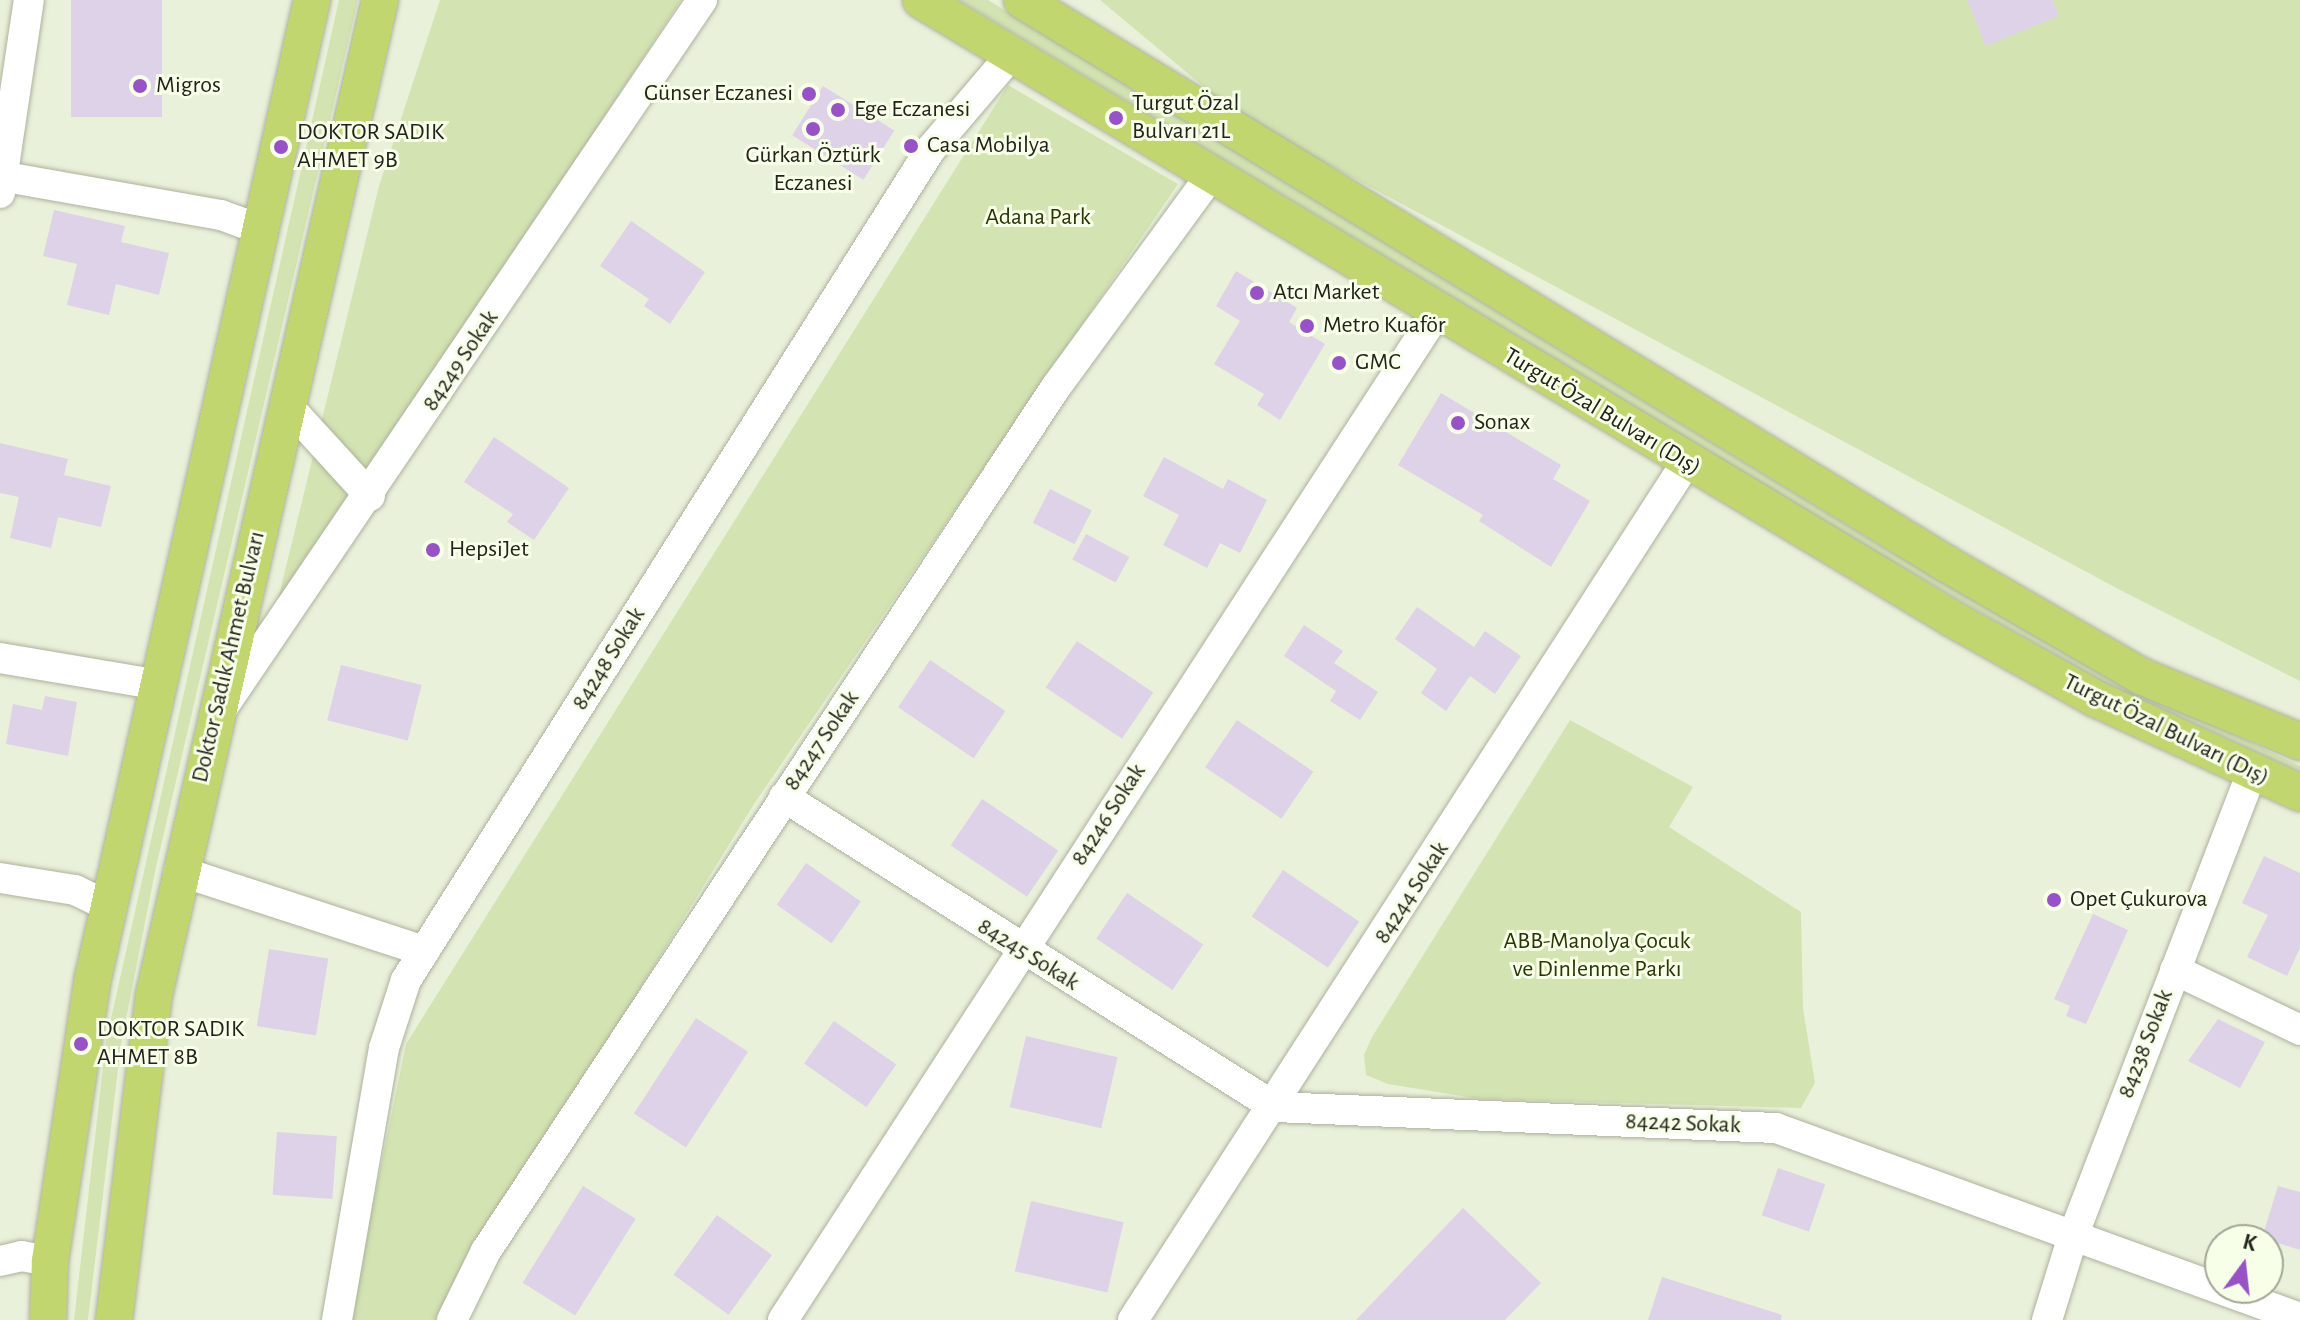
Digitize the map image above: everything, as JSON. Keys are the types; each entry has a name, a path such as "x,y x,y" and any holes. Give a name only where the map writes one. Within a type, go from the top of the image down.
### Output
{"main road":[{"path":"48,1320 50,1261 81,1044 312,0"},
{"name":"Doktor Sadık Ahmet Bulvarı","path":"114,1320 149,1019 179,871 380,0"},
{"name":"Turgut Özal Bulvarı (Dış)","path":"921,0 1686,463 2096,699 2300,793"},
{"name":"Turgut Özal Bulvarı (Dış)","path":"1022,0 1947,564 2141,676 2300,742"}],"street":[{"path":"29,0 1,182 221,215 262,230"},
{"name":"84249 Sokak","path":"215,718 370,496 702,0"},
{"name":"84248 Sokak","path":"337,1320 384,1048 406,980 930,150 1012,54"},
{"name":"84247 Sokak","path":"452,1320 486,1251 784,797 1056,387 1211,175"},
{"name":"84246 Sokak","path":"783,1320 1437,312"},
{"path":"287,405 370,496"},
{"name":"84244 Sokak","path":"1133,1320 1275,1107 1686,463"},
{"path":"0,658 160,685"},
{"name":"84238 Sokak","path":"2047,1320 2073,1236 2252,771"},
{"name":"84245 Sokak","path":"784,797 1021,951 1275,1107"},
{"path":"179,871 424,951"},
{"path":"0,878 75,890 110,907"},
{"path":"2175,970 2300,1030"},
{"name":"84242 Sokak","path":"1275,1107 1776,1128 2300,1318"},
{"path":"0,1261 21,1256 50,1261"}],"green space":[{"path":"339,0 358,0 156,867 121,1044 88,1320 74,1320 106,1041"},
{"path":"440,0 681,0 273,620 379,186"},
{"path":"959,0 988,0 1879,545 2105,674 2300,766 2300,772 2101,681 1874,551"},
{"path":"1100,0 2300,0 2300,681 2122,591 1240,117"},
{"name":"Adana Park","path":"1008,85 1178,184 754,804 481,1247 452,1320 349,1320 406,1044"},
{"name":"ABB-Manolya Çocuk ve Dinlenme Parkı","path":"1570,720 1693,787 1669,827 1801,912 1803,1008 1815,1083 1801,1108 1480,1099 1388,1084 1366,1075 1364,1055 1372,1037"}],"building":[{"path":"71,0 162,0 162,117 71,117"},
{"path":"1967,0 2052,0 2059,16 1986,46"},
{"path":"823,86 894,131 864,180 792,135"},
{"path":"54,210 125,226 121,242 169,253 159,295 116,284 109,315 67,305 77,264 43,256"},
{"path":"631,221 705,272 670,324 644,306 649,299 600,266"},
{"path":"1236,271 1297,308 1289,322 1325,344 1280,420 1257,405 1264,394 1214,364 1240,321 1216,306"},
{"path":"1441,393 1561,465 1553,479 1590,501 1551,567 1479,521 1483,515 1398,465"},
{"path":"494,437 569,488 534,540 507,522 513,514 464,482"},
{"path":"0,443 68,459 64,475 111,486 101,527 58,517 51,548 10,538 19,497 0,493"},
{"path":"1164,457 1223,489 1228,479 1267,500 1240,553 1220,543 1207,568 1163,545 1179,515 1143,496"},
{"path":"1050,489 1092,510 1075,544 1033,523"},
{"path":"1086,534 1129,557 1116,583 1072,560"},
{"path":"1417,607 1474,647 1485,631 1521,656 1495,694 1470,676 1446,711 1421,693 1437,669 1395,639"},
{"path":"1304,625 1343,651 1334,663 1378,692 1360,720 1330,701 1336,691 1284,656"},
{"path":"1077,641 1153,692 1122,739 1046,687"},
{"path":"930,660 1005,711 974,758 898,707"},
{"path":"341,665 422,685 408,740 327,720"},
{"path":"45,696 77,702 68,756 6,744 13,704 42,710"},
{"path":"1237,720 1313,771 1281,819 1205,767"},
{"path":"982,799 1058,850 1027,897 951,845"},
{"path":"2264,856 2300,873 2300,948 2287,976 2247,957 2268,915 2242,903"},
{"path":"806,863 861,901 832,943 777,905"},
{"path":"1283,870 1359,921 1328,968 1252,916"},
{"path":"1127,893 1203,944 1173,990 1096,939"},
{"path":"2093,914 2128,930 2086,1024 2066,1016 2070,1006 2054,999"},
{"path":"269,949 328,958 316,1035 257,1026"},
{"path":"696,1018 748,1052 686,1147 634,1114"},
{"path":"2218,1019 2265,1042 2240,1088 2188,1061"},
{"path":"834,1021 896,1065 866,1107 804,1064"},
{"path":"1026,1036 1118,1057 1101,1128 1010,1107"},
{"path":"277,1132 337,1136 332,1199 273,1195"},
{"path":"1778,1168 1825,1184 1809,1232 1762,1215"},
{"path":"583,1186 636,1219 575,1316 523,1283"},
{"path":"2278,1186 2300,1192 2300,1250 2284,1245 2284,1224 2266,1224"},
{"path":"1031,1201 1124,1222 1107,1293 1015,1271"},
{"path":"1463,1208 1541,1283 1505,1320 1356,1320"},
{"path":"717,1215 772,1255 729,1315 674,1275"},
{"path":"1662,1277 1782,1315 1781,1320 1648,1320"}],"place":[{"name":"Migros","path":"140,86"},
{"name":"Günser Eczanesi","path":"809,94"},
{"name":"Ege Eczanesi","path":"838,110"},
{"name":"Turgut Özal Bulvarı 21L","path":"1116,118"},
{"name":"Gürkan Öztürk Eczanesi","path":"813,129"},
{"name":"Casa Mobilya","path":"911,146"},
{"name":"DOKTOR SADIK AHMET 9B","path":"281,147"},
{"name":"Atcı Market","path":"1257,293"},
{"name":"Metro Kuaför","path":"1307,326"},
{"name":"GMC","path":"1339,363"},
{"name":"Sonax","path":"1458,423"},
{"name":"HepsiJet","path":"433,550"},
{"name":"Opet Çukurova","path":"2054,900"},
{"name":"DOKTOR SADIK AHMET 8B","path":"81,1044"}]}
